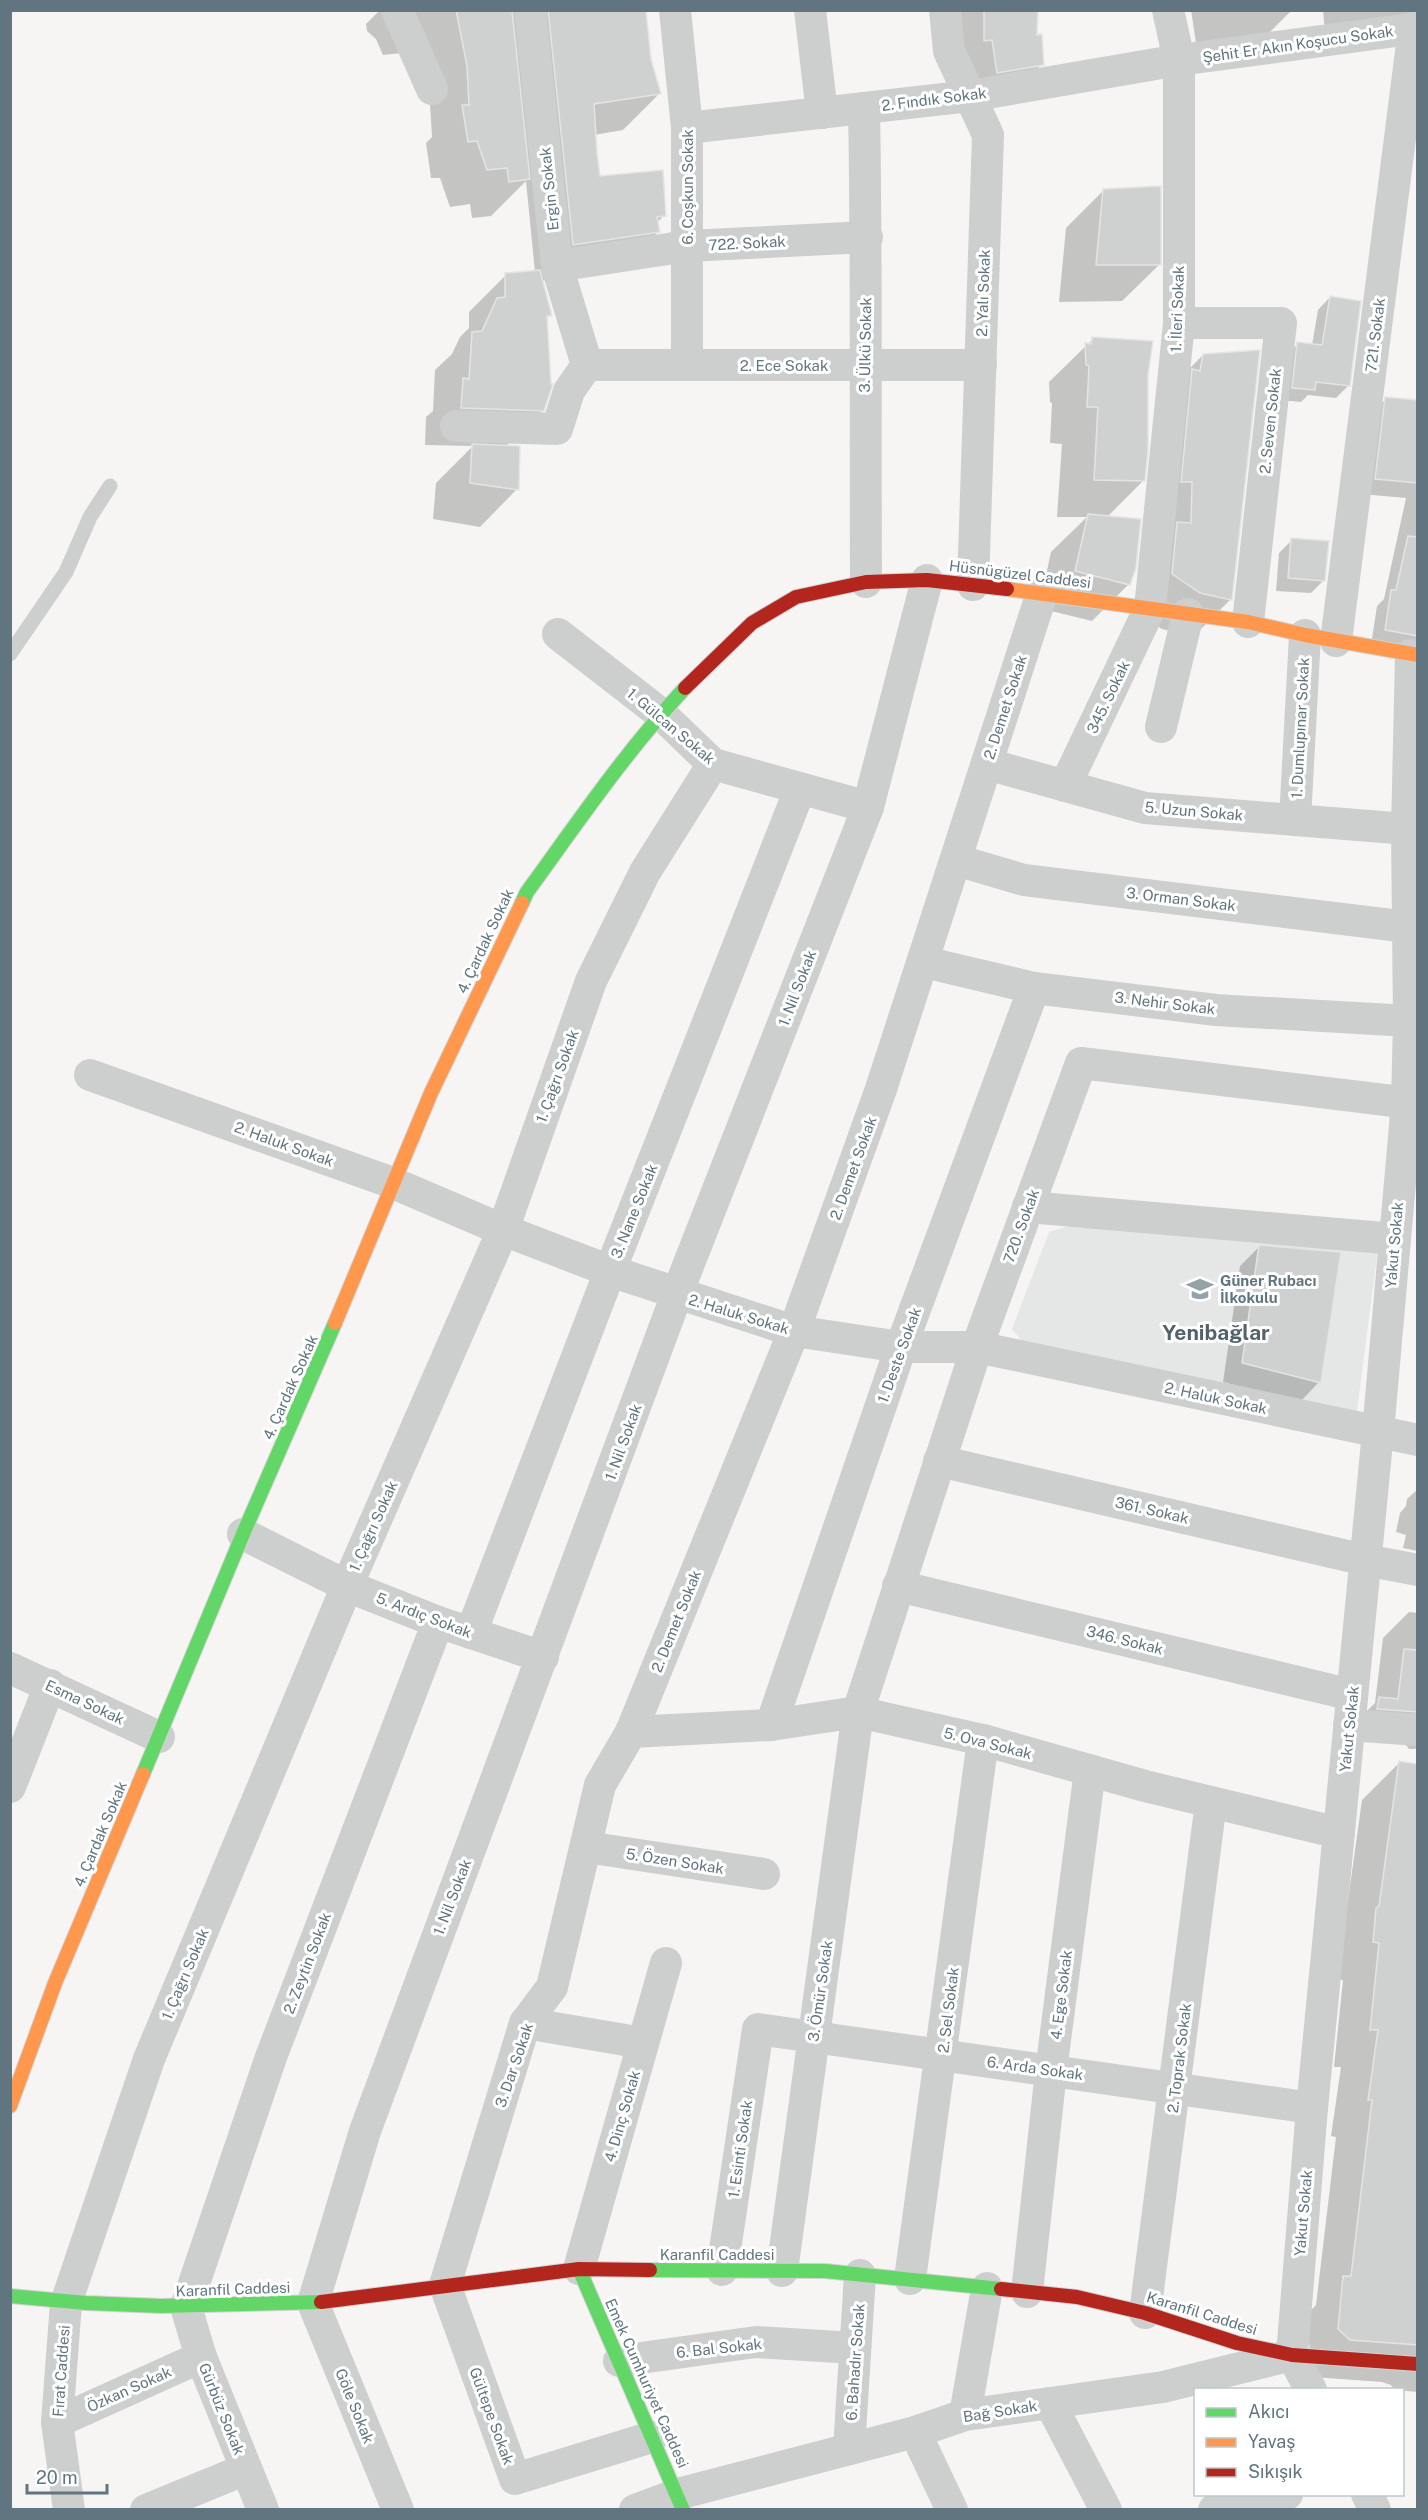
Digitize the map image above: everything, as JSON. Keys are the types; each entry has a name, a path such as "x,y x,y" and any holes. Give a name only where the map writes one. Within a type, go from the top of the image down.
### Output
{"street":[{"path":"397,10 432,89"},
{"name":"Ergin Sokak","path":"530,10 557,266 587,365"},
{"name":"6. Coşkun Sokak","path":"675,10 687,128 687,364"},
{"path":"810,10 822,113"},
{"name":"2. Yalı Sokak","path":"945,10 949,51 988,135 973,585"},
{"name":"1. İleri Sokak","path":"1150,608 1179,323 1179,60 1168,10"},
{"name":"Şehit Er Akın Koşucu Sokak","path":"1179,60 1416,28"},
{"name":"721. Sokak","path":"1336,641 1416,28"},
{"name":"2. Fındık Sokak","path":"687,128 970,96 1179,60"},
{"name":"3. Ülkü Sokak","path":"864,108 867,237 864,365 866,582"},
{"name":"722. Sokak","path":"557,266 687,246 867,237"},
{"name":"2. Seven Sokak","path":"1179,323 1281,323 1248,622"},
{"path":"456,426 557,429 569,391 587,365"},
{"name":"2. Ece Sokak","path":"587,365 981,365"},
{"name":"Hüsnügüzel Caddesi","path":"661,714 752,623 796,597 866,582 927,580 1042,593 1248,622 1414,655"},
{"name":"1. Nil Sokak","path":"313,2303 365,2131 677,1294 868,807 927,580"},
{"name":"2. Demet Sokak","path":"586,1847 600,1785 632,1732 794,1331 924,962 1042,593"},
{"name":"345. Sokak","path":"1065,786 1150,608"},
{"path":"1161,727 1188,614"},
{"name":"1. Gülcan Sokak","path":"558,634 661,714 713,764 868,807"},
{"name":"1. Dumlupınar Sokak","path":"1295,820 1305,635"},
{"name":"Yakut Sokak","path":"1292,2355 1312,2108 1395,1239 1412,1104 1407,829 1414,655"},
{"name":"4. Çardak Sokak","path":"10,2106 55,1983 243,1534 357,1274 432,1093 527,892 617,768 661,714"},
{"name":"1. Çağrı Sokak","path":"66,2303 149,2059 347,1586 502,1230 591,981 645,872 713,764"},
{"name":"5. Uzun Sokak","path":"987,764 1145,808 1407,829"},
{"name":"3. Nane Sokak","path":"471,1633 800,789"},
{"name":"3. Orman Sokak","path":"956,860 1024,880 1408,927"},
{"name":"3. Nehir Sokak","path":"924,962 1034,988 1216,1010 1409,1021"},
{"name":"1. Deste Sokak","path":"771,1725 901,1347 1034,988"},
{"name":"720. Sokak","path":"858,1712 976,1347 1081,1063 1412,1104"},
{"name":"2. Haluk Sokak","path":"90,1075 393,1183 502,1230 610,1272 794,1331 901,1347 976,1347 1418,1440"},
{"path":"1028,1207 1395,1239"},
{"name":"361. Sokak","path":"939,1461 1365,1560 1418,1570"},
{"name":"5. Ardıç Sokak","path":"243,1534 347,1586 438,1622 543,1657"},
{"name":"346. Sokak","path":"898,1586 1352,1695"},
{"name":"2. Zeytin Sokak","path":"186,2307 271,2057 438,1622"},
{"name":"Esma Sokak","path":"10,1668 159,1737"},
{"path":"10,1787 50,1686"},
{"name":"5. Ova Sokak","path":"632,1732 771,1725 858,1712 983,1740 1211,1802 1339,1833"},
{"name":"3. Ömür Sokak","path":"782,2271 858,1712"},
{"path":"1349,1725 1418,1730"},
{"name":"2. Sel Sokak","path":"910,2280 983,1740"},
{"name":"4. Ege Sokak","path":"1027,2292 1051,2071 1090,1770"},
{"name":"2. Toprak Sokak","path":"1145,2313 1176,2089 1211,1802"},
{"name":"5. Özen Sokak","path":"586,1847 764,1874"},
{"name":"3. Dar Sokak","path":"445,2285 525,2023 552,1987 586,1847"},
{"name":"4. Dinç Sokak","path":"579,2269 666,1963"},
{"path":"525,2023 643,2043"},
{"name":"6. Arda Sokak","path":"758,2029 1312,2108"},
{"name":"1. Esinti Sokak","path":"722,2270 758,2029"},
{"name":"Karanfil Caddesi","path":"10,2296 66,2303 186,2307 313,2303 579,2269 860,2274 1077,2297 1145,2313 1237,2343 1292,2355 1418,2364"},
{"name":"Emek Cumhuriyet Caddesi","path":"579,2269 681,2502"},
{"name":"6. Bahadır Sokak","path":"849,2449 860,2274"},
{"name":"Gültepe Sokak","path":"445,2285 514,2479 652,2437"},
{"path":"965,2415 987,2288"},
{"name":"Fırat Caddesi","path":"66,2303 57,2421 69,2510"},
{"name":"Göle Sokak","path":"313,2303 398,2510"},
{"name":"Gürbüz Sokak","path":"186,2307 201,2357 264,2510"},
{"name":"6. Bal Sokak","path":"619,2361 756,2342 855,2348"},
{"path":"1292,2355 1310,2388"},
{"name":"Bağ Sokak","path":"635,2510 681,2502 965,2415 1162,2387 1292,2355"},
{"name":"Özkan Sokak","path":"57,2421 201,2357"},
{"path":"1050,2403 1106,2510"},
{"path":"915,2432 947,2508"},
{"path":"146,2510 246,2469"},
{"path":"1214,2510 1278,2496"},
{"path":"1368,2496 1375,2510"}],"lane":[{"path":"10,654 66,573 90,517 110,486"}],"shaded area":[{"name":"Güner Rubacı İlkokulu","path":"1068,1226 1378,1249 1357,1411 1021,1340 1012,1329 1049,1232"}],"building":[{"path":"456,10 512,10 530,179 509,182 507,168 487,170 477,141 468,142 462,105 469,105 467,66"},
{"path":"548,10 646,10 651,59 661,94 594,104 597,152 600,176 663,170 666,216 657,217 660,232 573,245"},
{"path":"984,10 1038,10 1037,35 1042,34 1044,65 997,73 992,40 984,41"},
{"path":"1161,186 1161,265 1096,265 1103,189"},
{"path":"540,270 552,316 547,316 551,384 553,384 544,411 461,408 463,378 469,379 472,332 482,331 497,298 505,297 505,273"},
{"path":"1330,296 1361,301 1350,386 1316,382 1315,390 1292,388 1297,342 1322,345"},
{"path":"1092,337 1153,341 1148,375 1148,451 1145,481 1094,480 1098,407 1087,407 1089,366 1086,365 1085,343 1091,344"},
{"path":"1260,350 1232,600 1200,593 1172,574 1177,522 1191,523 1192,482 1181,482 1192,369 1200,371 1203,354"},
{"path":"1385,397 1418,400 1418,483 1375,479"},
{"path":"472,444 520,446 519,490 470,483"},
{"path":"1088,514 1141,519 1136,568 1130,585 1075,571"},
{"path":"1408,536 1418,537 1418,636 1385,630 1391,590 1396,590"},
{"path":"1291,538 1329,541 1325,581 1288,578"},
{"name":"Güner Rubacı İlkokulu","path":"1259,1245 1341,1252 1321,1383 1242,1363"},
{"path":"1404,1649 1418,1650 1418,1712 1377,1709 1379,1697 1398,1699"},
{"path":"1399,1761 1418,1764 1418,2345 1350,2340 1338,2329 1343,2276 1351,2276 1372,2100 1368,2100 1378,2030 1370,2030 1379,1943 1373,1942 1376,1908 1379,1906"}],"traffic: fast":[{"path":"522,903 527,892 603,787 685,688"},
{"path":"143,1774 243,1534 335,1323"},
{"path":"579,2269 683,2510"},
{"path":"650,2270 825,2271 1001,2289"},
{"path":"10,2296 86,2303 161,2306 321,2302"}],"traffic: slow":[{"path":"1007,589 1248,622 1305,635 1418,655"},
{"path":"335,1323 431,1093 522,903"},
{"path":"10,2106 55,1983 143,1774"}],"traffic: jam":[{"path":"685,688 752,623 796,597 866,582 927,580 1007,589"},
{"path":"321,2302 579,2269 650,2270"},
{"path":"1001,2289 1077,2297 1145,2313 1237,2343 1292,2355 1418,2364"}],"place":[{"name":"Güner Rubacı İlkokulu","path":"1200,1289"}],"district":[{"name":"Yenibağlar","path":"1216,1332"}]}
